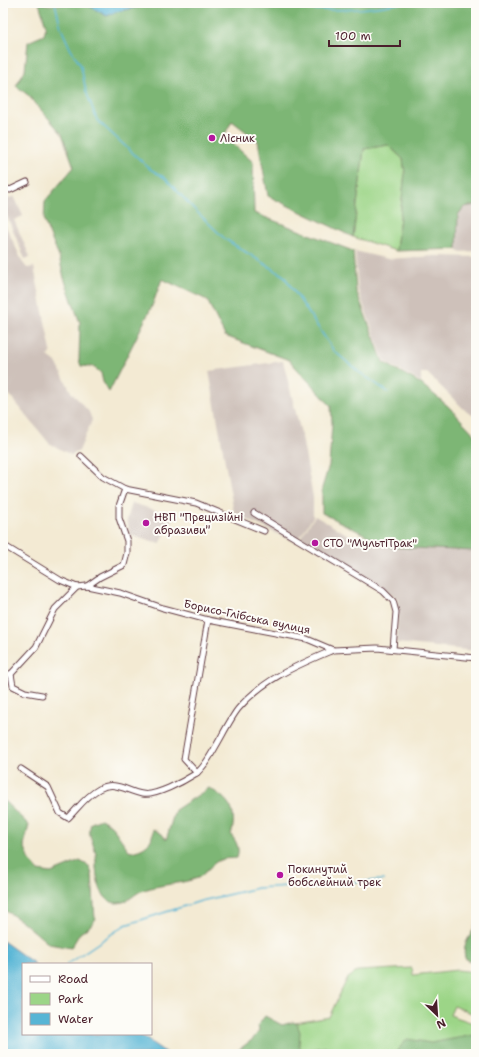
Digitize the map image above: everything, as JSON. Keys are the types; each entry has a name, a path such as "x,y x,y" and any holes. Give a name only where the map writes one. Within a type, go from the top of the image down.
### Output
{"street":[{"path":"3,187 10,190 27,182"},
{"path":"81,456 103,477 125,489 196,503 264,531"},
{"path":"87,586 100,577 124,565 127,553 127,541 119,518 119,506 125,489"},
{"path":"254,513 383,591 393,601 396,612 393,649"},
{"name":"Борисо-Глібська вулиця","path":"3,545 60,580 77,587 87,586 120,593 162,608 208,620 307,639 333,650 370,648 393,649 476,658"},
{"path":"3,674 11,674 36,647 55,608 77,587"},
{"path":"197,773 184,760 208,620"},
{"path":"22,769 48,787 60,813 68,818 89,796 100,788 113,784 143,795 170,788 197,773 204,765 238,709 259,689 281,674 333,650"},
{"path":"11,674 13,686 25,692 42,695"}],"shaded area":[{"path":"4,191 8,199 14,196 23,216 14,220 30,257 25,259 3,207"},
{"path":"476,205 476,251 459,252 457,249 458,215 464,207"},
{"path":"3,220 23,263 27,268 34,267 51,351 48,356 56,362 71,392 89,412 92,420 79,451 71,455 49,443 3,387"},
{"path":"355,251 388,259 436,256 476,257 476,417 467,412 427,373 421,373 421,382 384,361 358,290"},
{"path":"283,361 302,437 313,497 313,517 296,543 234,513 209,371"},
{"path":"132,503 174,516 160,544 130,535 127,520"},
{"path":"315,516 350,536 390,547 474,551 470,571 476,573 476,651 397,643 398,599 386,589 300,539"}],"green space":[{"path":"39,3 50,5 84,3 107,16 115,12 157,3 476,3 476,205 464,207 458,215 457,249 396,251 405,173 403,159 388,145 364,149 353,237 268,196 258,141 232,121 224,136 253,162 254,213 353,251 356,290 383,362 420,383 448,406 476,436 476,551 390,547 322,513 322,488 329,465 332,424 331,406 289,360 225,336 207,300 162,279 152,306 109,392 103,382 101,373 94,367 81,366 79,360 80,323 64,278 59,257 44,221 45,201 74,167 62,134 28,95 16,86 25,70 28,42 44,35 46,26"},
{"path":"388,145 403,159 405,173 396,251 353,237 364,149"},
{"path":"209,788 227,802 233,813 233,827 231,835 237,846 237,858 220,860 216,862 198,878 144,890 126,901 117,903 110,901 105,897 98,882 96,853 90,837 91,823 101,819 111,825 130,852 140,850 147,845 151,839 153,829 162,834 166,840 175,810"},
{"path":"3,800 29,825 24,845 30,861 39,871 51,873 80,861 89,866 92,874 95,920 88,928 80,933 71,948 49,944 23,922 3,909"},
{"path":"476,921 476,965 465,958 464,952 466,943"},
{"path":"412,968 413,975 457,970 476,972 476,1015 454,1006 450,1015 476,1024 476,1054 287,1054 262,1029 329,1017 347,979 358,971"},
{"path":"265,1016 282,1025 293,1022 297,1024 300,1032 299,1046 303,1050 326,1047 334,1050 336,1054 233,1054 253,1039 259,1031 258,1025"},
{"path":"474,1035 476,1037 476,1054 391,1054 396,1052 407,1039 431,1043"}],"water":[{"path":"84,3 157,3 115,12 107,16"},
{"path":"3,941 34,963 22,963 22,1035 140,1035 168,1054 3,1054"}],"waterway":[{"path":"55,3 61,28 70,48 81,66 86,91 97,120 150,169 165,178 225,239 284,276 334,351 359,372 388,392"},
{"path":"267,3 317,10 351,10 401,3"},
{"path":"68,963 125,925 201,901 257,888 384,880"}],"place":[{"name":"Лісник","path":"212,138"},
{"name":"НВП \"Прецизійні абразиви\"","path":"146,523"},
{"name":"СТО \"МультіТрак\"","path":"315,543"},
{"name":"Покинутий бобслейний трек","path":"280,875"}]}
